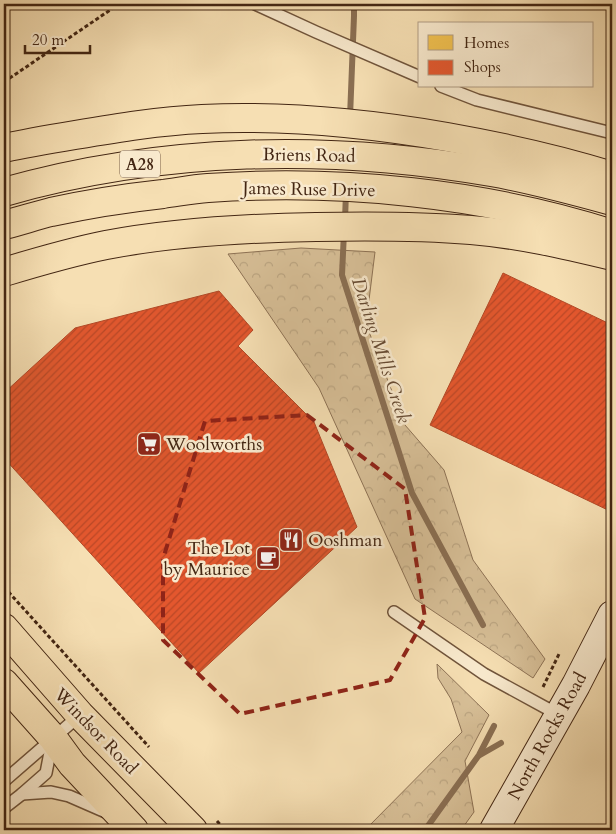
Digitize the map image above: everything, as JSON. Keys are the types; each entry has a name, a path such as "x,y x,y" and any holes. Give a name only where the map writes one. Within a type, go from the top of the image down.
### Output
{"main road":[{"path":"4,148 173,121 226,118 280,118 412,131 501,146 574,164 612,176"},
{"name":"Briens Road","path":"4,192 67,176 145,163 183,158 278,153 410,160 492,172 566,188 612,201"},
{"name":"James Ruse Drive","path":"4,225 51,212 130,198 207,188 341,186 461,199 556,218 612,234"},
{"path":"4,272 106,245 164,236 274,227 406,227 471,230 574,247 612,256"},
{"name":"North Rocks Road","path":"494,830 559,715 612,615"},
{"name":"Windsor Road","path":"4,628 80,715 203,823"},
{"name":"Windsor Road","path":"4,683 53,738 72,764 130,826"}],"lane":[{"path":"255,4 418,76"},
{"path":"446,88 477,100 612,133"},
{"path":"394,612 484,674 559,715"},
{"path":"4,781 80,715"},
{"path":"4,808 46,773 53,738"},
{"path":"22,794 51,792 69,796 130,826"}],"path":[{"path":"4,82 120,4"},
{"path":"4,587 155,754"},
{"path":"203,823 225,830"}],"highlighted area":[{"path":"307,415 405,489 425,618 390,680 240,714 163,640 163,559 205,421"}],"green space":[{"path":"301,248 375,252 366,324 405,425 444,470 473,560 545,659 533,678 415,599 319,388 228,254"},
{"path":"437,664 489,715 465,761 474,812 461,830 365,830 462,732 451,699 438,678"}],"building: Homes":[{"path":"4,4 11,4 6,21 4,21"}],"building: Shops":[{"path":"503,273 612,325 612,512 430,425"},
{"path":"219,291 253,330 238,346 314,422 357,527 199,673 4,458 4,393 75,328"}],"waterway":[{"name":"Darling Mills Creek","path":"350,117 354,4"},
{"name":"Darling Mills Creek","path":"345,220 346,192"},
{"name":"Darling Mills Creek","path":"344,232 342,275 412,493 483,625"},
{"name":"Darling Mills Creek","path":"425,830 479,755 494,726"},
{"path":"480,755 501,743"}],"place":[{"name":"Woolworths","path":"149,444"},
{"name":"Ooshman","path":"291,540"},
{"name":"The Lot by Maurice","path":"268,558"}]}
